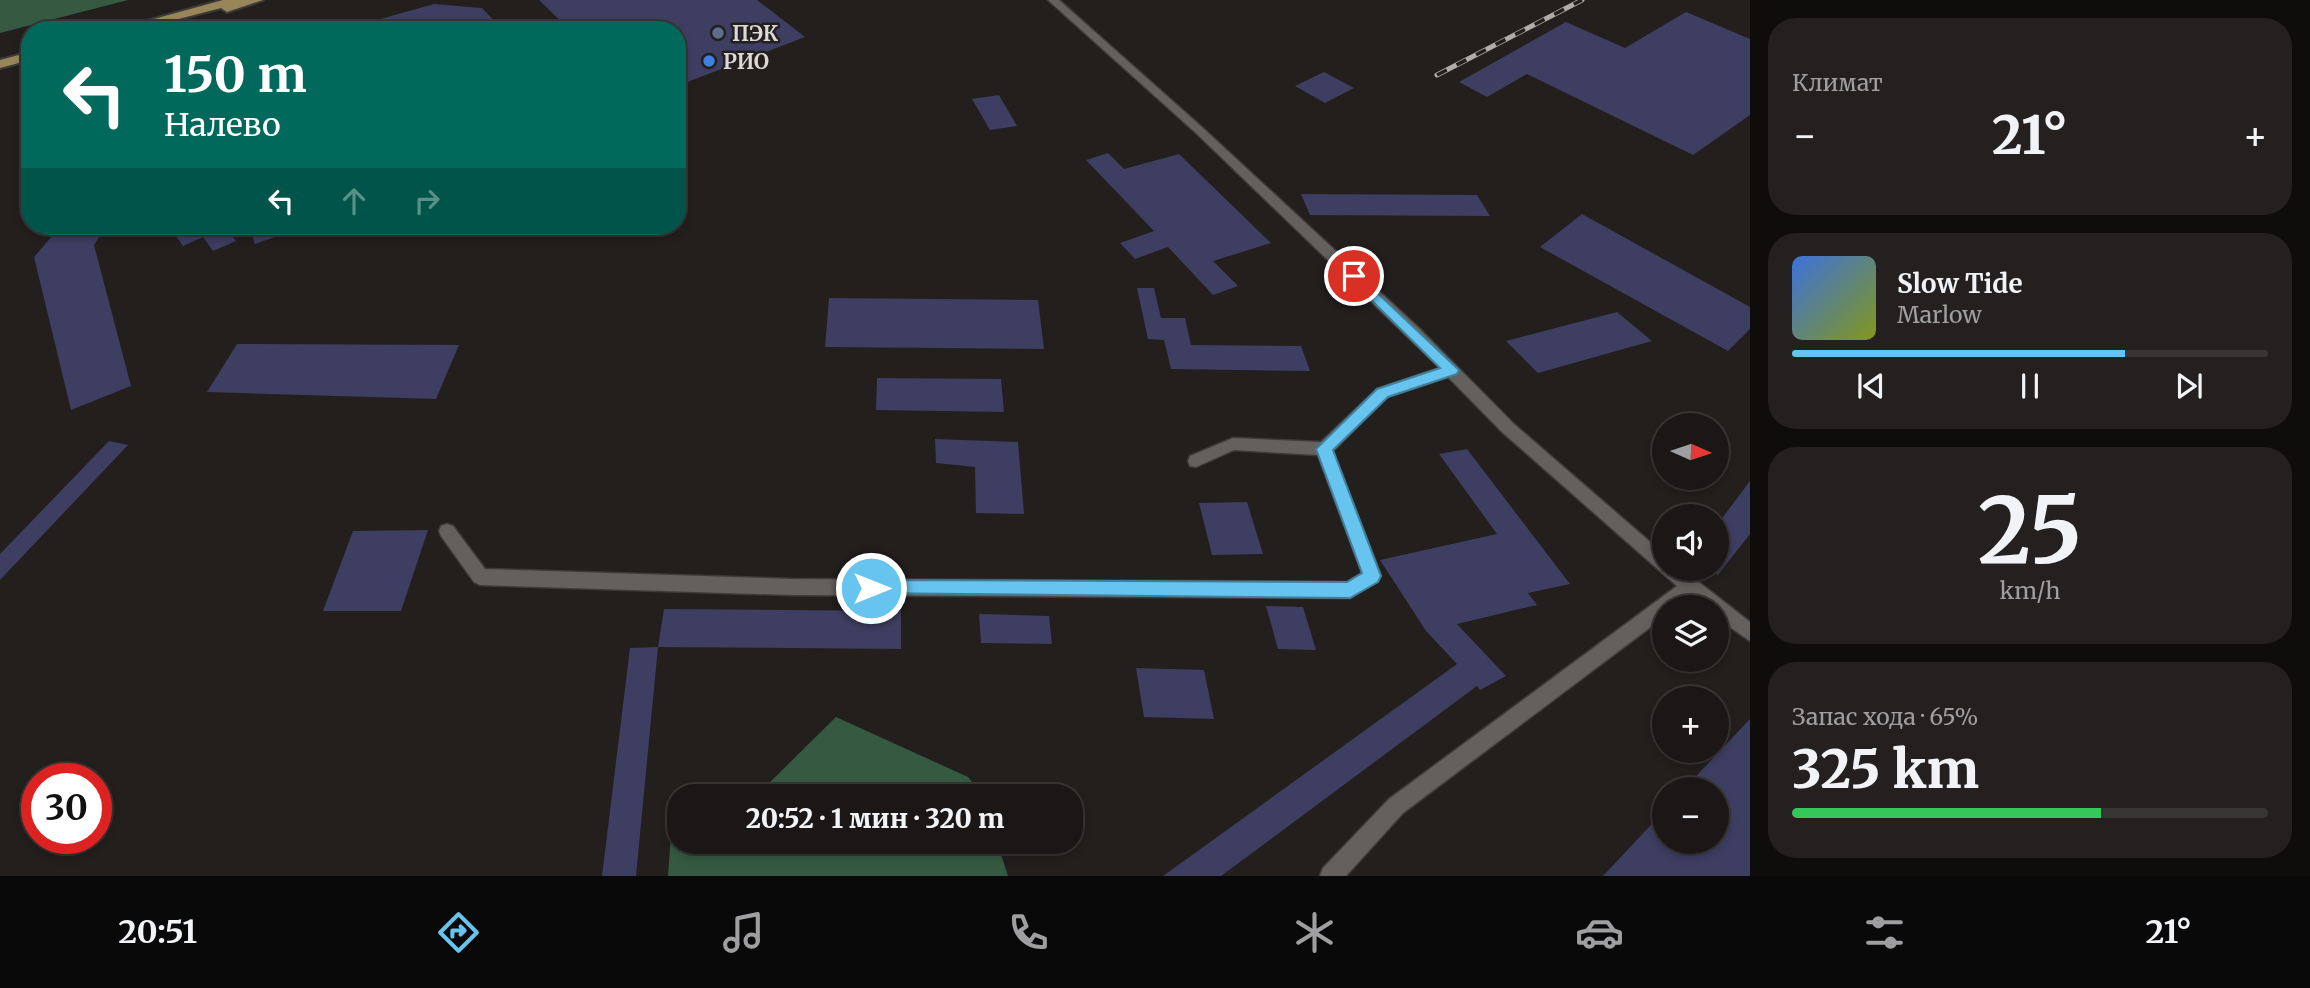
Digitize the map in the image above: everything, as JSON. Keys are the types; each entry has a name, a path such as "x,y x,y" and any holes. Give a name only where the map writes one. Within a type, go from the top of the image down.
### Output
{"main road":[{"path":"155,21 238,0"},
{"path":"179,21 257,0"},
{"path":"0,66 21,60"}],"street":[{"path":"1053,0 1209,139 1508,428 1652,554"},
{"path":"1196,461 1233,443 1324,449 1382,393 1451,370"},
{"path":"447,531 480,577 791,587 1350,590 1372,576 1324,449"},
{"path":"1683,581 1700,595"},
{"path":"1331,876 1396,806 1690,587"},
{"path":"1729,617 1750,633"}],"green space":[{"path":"0,0 128,0 47,21 21,21 21,28 0,33"},
{"path":"836,717 968,777 974,784 768,784"},
{"path":"670,854 1001,854 1008,876 668,876"}],"building":[{"name":"РИО","path":"539,0 757,0 805,37 686,83 686,21 561,21"},
{"path":"434,4 482,8 494,21 433,21 373,21"},
{"path":"1686,12 1750,39 1750,115 1693,155 1527,74 1487,97 1459,82 1566,22 1625,48"},
{"path":"1324,72 1354,88 1325,103 1295,86"},
{"path":"999,95 1017,126 990,130 972,99"},
{"path":"1108,153 1124,169 1179,154 1271,243 1213,261 1238,286 1213,295 1168,247 1135,259 1120,243 1154,231 1086,160"},
{"path":"1301,194 1477,195 1490,216 1310,215"},
{"path":"1582,214 1750,307 1750,329 1728,351 1540,247"},
{"path":"53,235 100,235 94,245 131,386 71,410 34,257"},
{"path":"175,235 231,235 236,241 213,251 203,237 183,246"},
{"path":"252,235 280,235 255,244"},
{"path":"1137,288 1154,288 1161,318 1185,318 1191,345 1301,346 1310,371 1171,369 1164,340 1148,339"},
{"path":"829,298 1038,300 1044,349 825,347"},
{"path":"1617,312 1652,341 1538,373 1506,341"},
{"path":"237,344 459,345 436,399 207,392"},
{"path":"877,378 1001,379 1004,412 876,410"},
{"path":"935,439 1018,442 1024,514 976,513 975,467 936,463"},
{"path":"109,441 128,445 0,580 0,554"},
{"path":"1467,449 1570,584 1528,593 1537,605 1457,624 1506,676 1480,690 1477,686 1221,876 1163,876 1457,664 1426,631 1380,560 1497,534 1439,454"},
{"path":"1750,481 1750,534 1729,561 1729,509"},
{"path":"1247,502 1263,554 1212,555 1199,503"},
{"path":"428,530 401,611 323,611 353,531"},
{"path":"1266,606 1303,607 1316,650 1278,649"},
{"path":"664,609 901,611 901,649 658,647"},
{"path":"979,614 1049,616 1052,644 981,643"},
{"path":"658,647 636,876 602,876 630,648"},
{"path":"1136,668 1204,670 1214,719 1144,717"},
{"path":"1750,719 1750,876 1603,876 1652,824 1652,854 1729,854 1729,777 1695,777 1709,763 1729,763 1729,741"}],"railway":[{"path":"1437,75 1582,0"}],"place":[{"name":"ПЭК","path":"718,33"},
{"name":"РИО","path":"709,61"}],"route":[{"path":"871,588 1350,590 1372,576 1324,449 1382,393 1451,370 1414,331 1354,276"}]}
